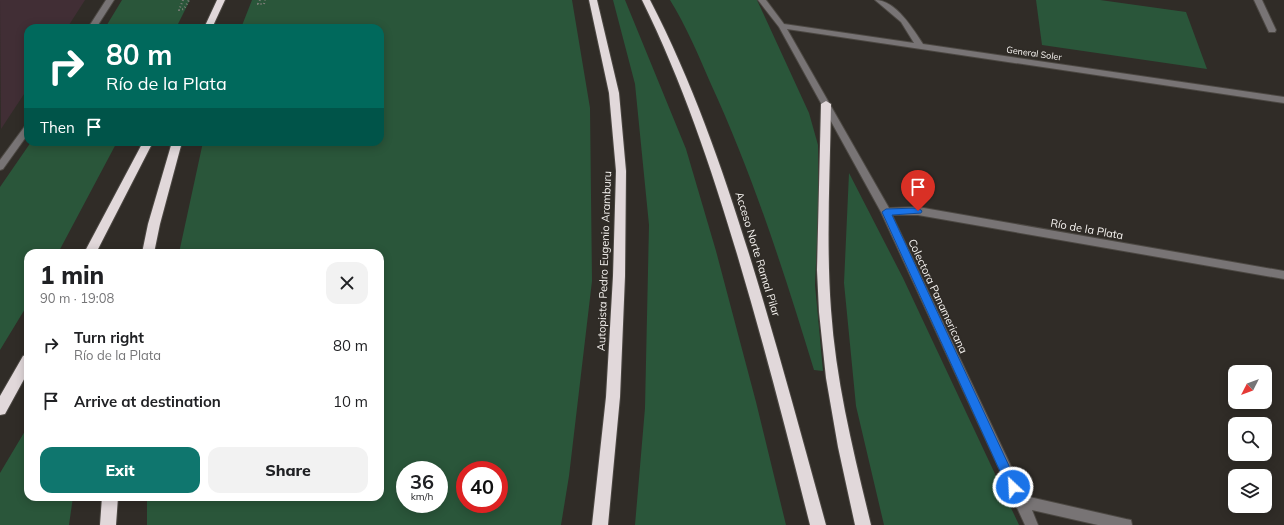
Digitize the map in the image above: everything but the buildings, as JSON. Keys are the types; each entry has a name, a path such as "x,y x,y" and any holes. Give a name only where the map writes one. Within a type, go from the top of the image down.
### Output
{"highway":[{"path":"210,24 221,0"},
{"name":"Autopista Pedro Eugenio Aramburu","path":"593,0 614,93 621,171 619,276 613,397 600,525"},
{"name":"Acceso Norte Ramal Pilar","path":"646,0 684,83 716,166 760,310 818,525"},
{"path":"826,104 823,270 825,312 834,386 845,447 862,525"},
{"path":"92,249 146,146"},
{"path":"149,249 154,224 176,146"},
{"path":"0,409 24,367"},
{"path":"108,525 110,501"}],"street":[{"path":"95,24 110,0"},
{"name":"Colectora Panamericana","path":"762,0 782,26 886,212 1032,525"},
{"path":"879,0 904,21 920,46"},
{"path":"1258,0 1272,30"},
{"name":"General Soler","path":"782,26 1284,100"},
{"path":"0,167 24,134"},
{"name":"Río de la Plata","path":"886,212 918,211 1284,275"},
{"path":"1020,501 1126,525"}],"path":[{"path":"184,0 179,10 184,9 189,0"},
{"path":"260,0 258,4 264,4 265,0"}],"shaded area":[{"path":"0,0 85,0 70,24 24,24 24,94 1,129"}],"green space":[{"path":"122,0 190,0 178,24 107,24"},
{"path":"252,0 572,0 590,108 592,281 569,476 561,525 147,525 147,501 384,501 384,249 180,249 202,146 384,146 384,24 243,24"},
{"path":"613,0 625,0 686,149 716,251 756,402 786,525 635,525 645,408 649,225 635,84"},
{"path":"670,0 757,0 809,113 818,145 818,221 815,285 823,371 814,370 767,224 740,152 696,51"},
{"path":"1036,0 1100,0 1186,12 1207,69 1042,45"},
{"path":"28,146 115,146 60,249 24,249 24,311 0,350 0,187"},
{"path":"849,173 903,278 1019,525 884,525 856,406 844,283"},
{"path":"24,433 24,501 72,501 69,525 0,525 0,473"}],"route":[{"path":"918,211 886,212 1013,487"}]}
